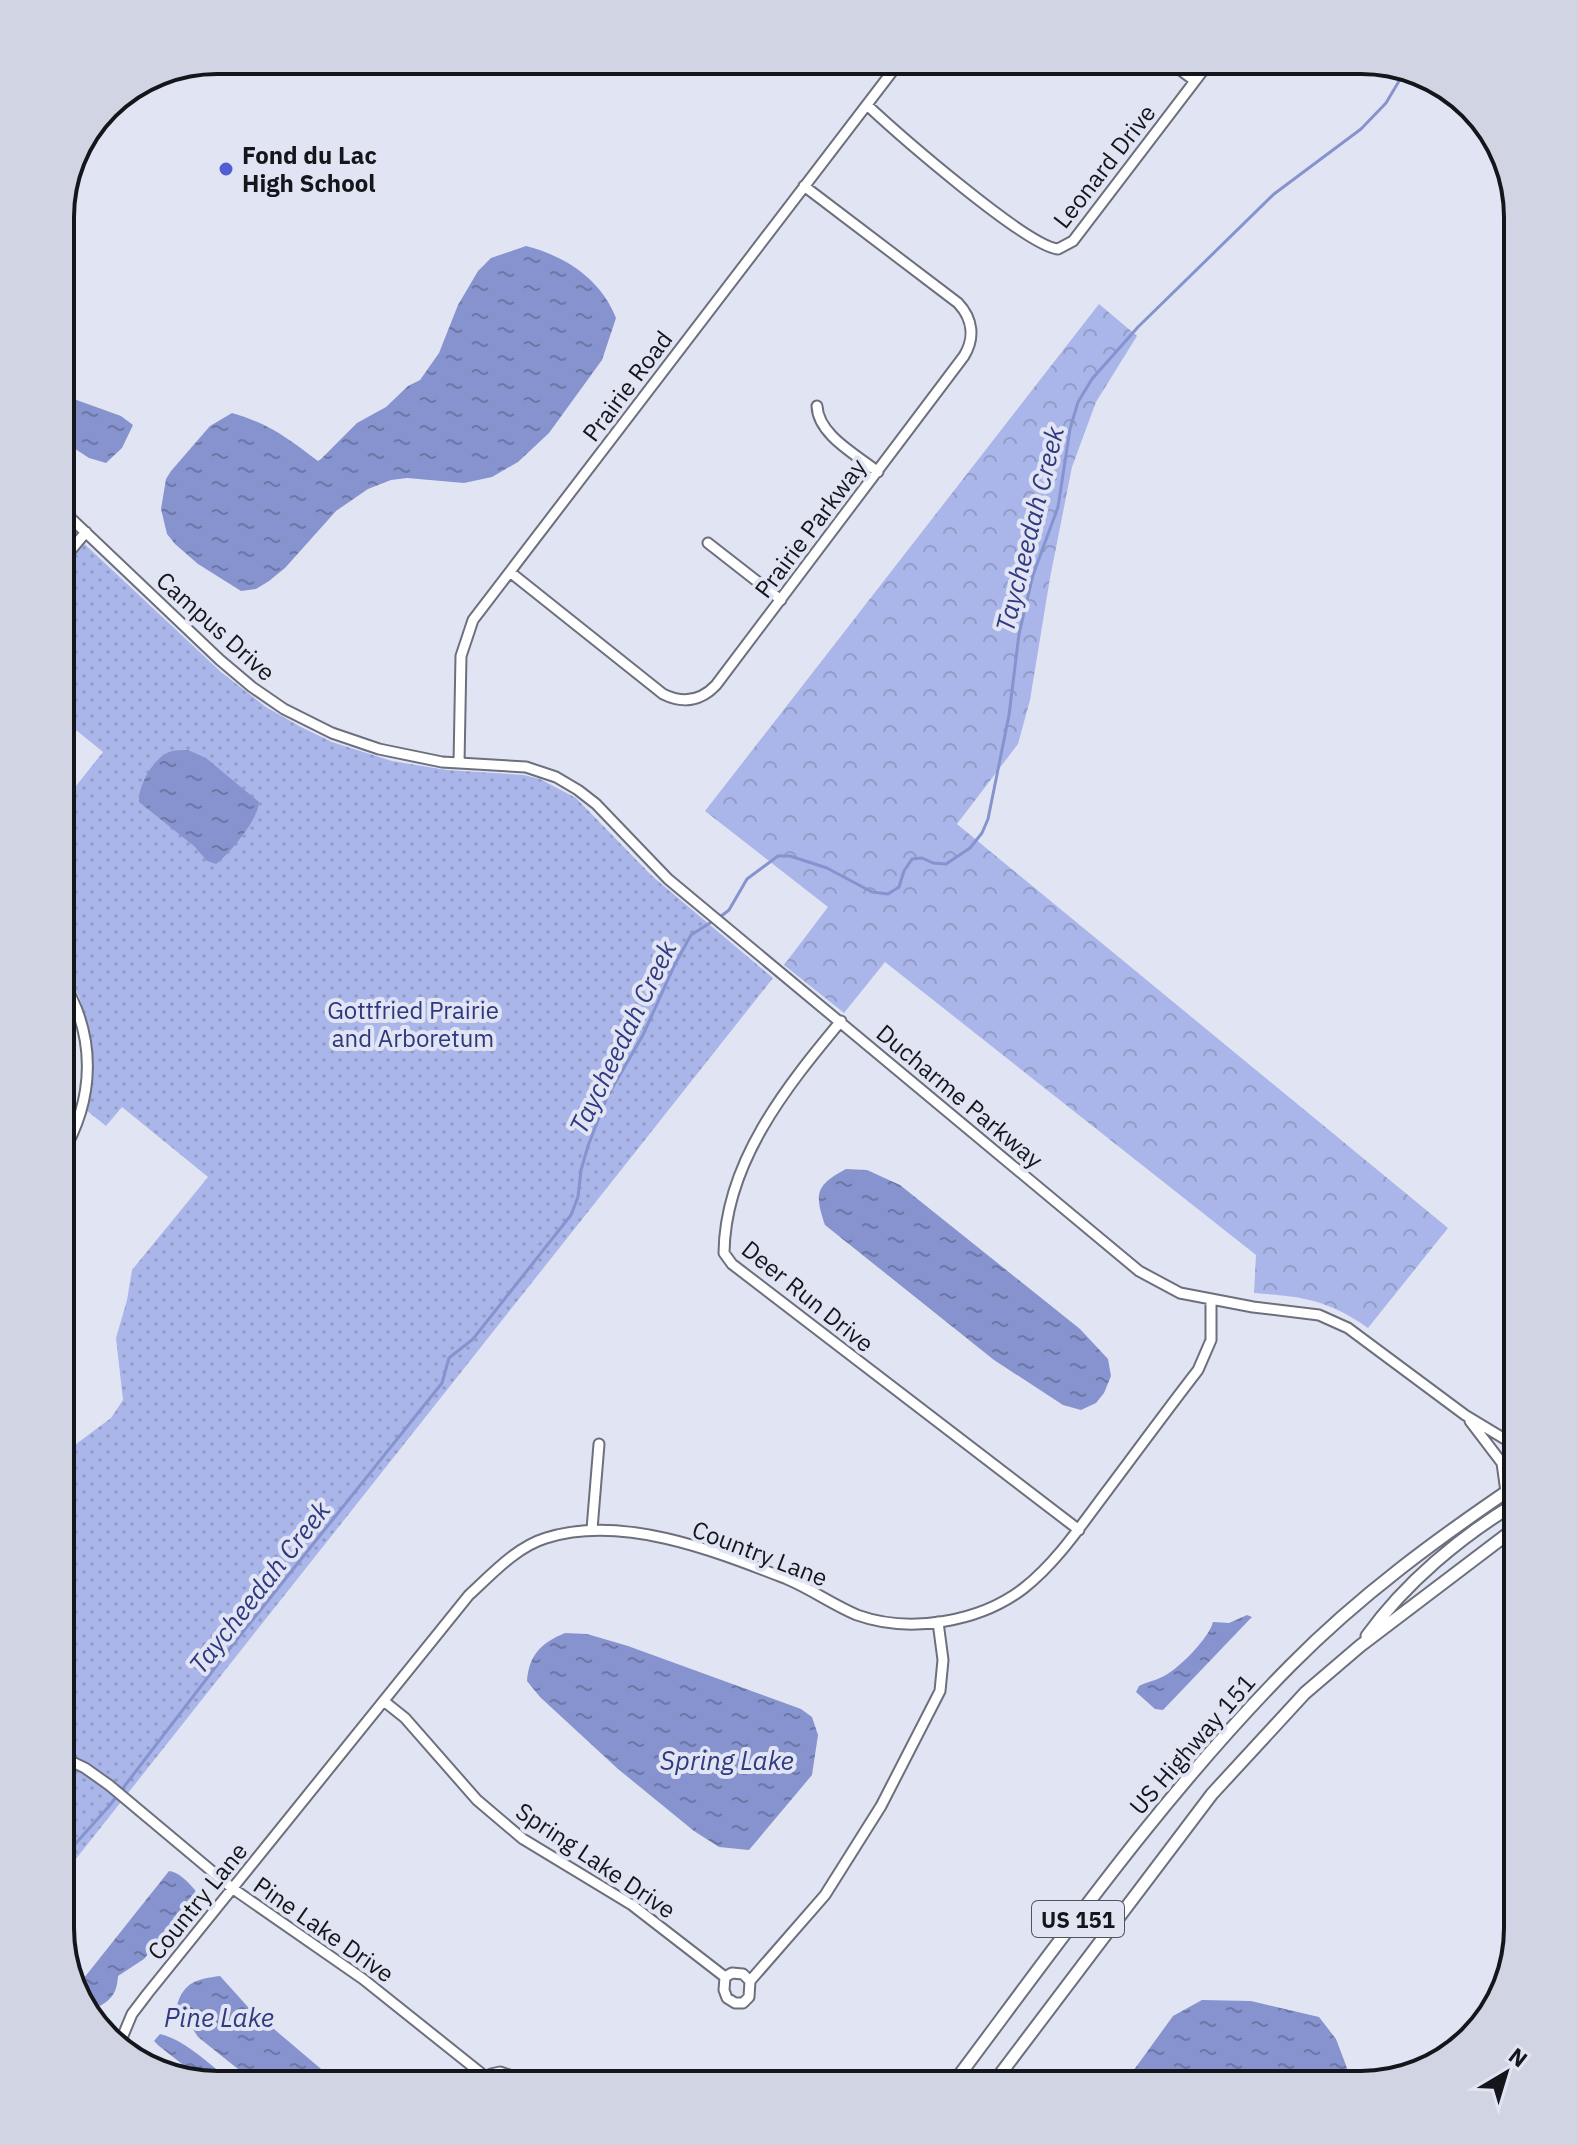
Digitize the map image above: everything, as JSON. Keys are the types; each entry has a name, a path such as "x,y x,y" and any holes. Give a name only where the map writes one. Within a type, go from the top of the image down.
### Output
{"main road":[{"name":"US Highway 151","path":"962,2071 1206,1755 1292,1664 1351,1609 1410,1561 1504,1493"},
{"path":"1360,1646 1391,1603 1458,1545 1504,1512"},
{"name":"US Highway 151","path":"1003,2071 1212,1794 1305,1693 1360,1646 1504,1537"}],"street":[{"name":"Prairie Road","path":"459,763 461,663 464,641 473,620 890,74"},
{"path":"1186,74 1195,81"},
{"name":"Leonard Drive","path":"867,105 979,199 1041,245 1062,249 1073,241 1200,74"},
{"name":"Prairie Parkway","path":"510,572 660,692 676,699 696,699 712,689 781,600 962,360 970,346 972,333 962,307 804,186"},
{"path":"817,406 824,428 878,472"},
{"name":"Campus Drive","path":"74,521 220,660 267,698 307,721 355,741 405,756 459,763"},
{"path":"74,546 86,532"},
{"path":"708,543 781,600"},
{"name":"Ducharme Parkway","path":"459,763 526,767 569,784 596,804 645,858 707,912 1139,1271 1180,1293 1319,1315 1348,1328 1465,1415 1504,1439"},
{"path":"74,1004 86,1039 88,1069 81,1114 74,1128"},
{"name":"Deer Run Drive","path":"841,1021 785,1091 743,1167 731,1196 724,1253 732,1264 1079,1530"},
{"name":"Country Lane","path":"123,2035 132,2014 469,1595 510,1559 544,1538 592,1529 619,1530 694,1546 790,1580 858,1615 914,1625 959,1620 995,1605 1025,1587 1079,1530 1198,1370 1211,1340 1211,1299"},
{"name":"Ducharme Parkway","path":"1465,1415 1502,1463 1504,1478"},
{"path":"592,1529 599,1444"},
{"name":"Spring Lake Drive","path":"725,1977 727,1998 743,2003 749,1997 750,1981 825,1895 881,1806 940,1691 943,1660 938,1622"},
{"name":"Spring Lake Drive","path":"385,1702 405,1718 477,1800 523,1839 632,1905 725,1977"},
{"name":"Pine Lake Drive","path":"74,1763 128,1801 232,1888 363,1979 474,2071"},
{"name":"Spring Lake Drive","path":"725,1977 732,1973 743,1974 750,1981"}],"green space":[{"path":"1099,304 1137,336 1096,402 1072,467 1030,700 1018,744 957,824 1448,1228 1368,1328 1314,1301 1254,1293 1256,1255 885,962 844,1013 784,965 828,907 705,811"},
{"name":"Gottfried Prairie and Arboretum","path":"74,534 221,672 266,707 301,727 332,742 392,761 447,770 524,775 540,779 576,798 652,876 773,978 74,1861 74,1446 111,1418 123,1400 116,1338 132,1270 208,1177 122,1107 106,1126 86,1110 91,1076 89,1030 74,988 74,788 103,752 74,728"}],"water":[{"path":"526,246 554,256 580,271 601,292 616,318 602,360 549,433 518,462 492,477 464,483 407,478 391,480 368,489 336,511 285,568 256,589 241,591 198,564 175,544 167,534 161,509 166,479 210,426 232,413 245,417 278,432 318,461 357,423 386,407 408,386 420,380 439,353 458,305 478,271 491,258"},
{"path":"74,399 121,416 133,425 122,448 106,463 89,458 74,448"},
{"path":"188,750 206,758 259,802 249,827 216,864 207,861 194,846 139,802 144,781 157,760 169,752"},
{"path":"846,1169 867,1170 900,1185 1080,1329 1108,1359 1111,1376 1096,1403 1081,1410 1063,1405 994,1360 825,1225 819,1205 820,1191 823,1185"},
{"path":"1247,1615 1252,1617 1163,1710 1155,1709 1136,1692 1139,1686 1162,1677 1184,1661 1206,1636 1213,1622 1229,1623"},
{"name":"Spring Lake","path":"565,1633 587,1634 628,1646 801,1709 812,1717 818,1735 812,1775 749,1850 719,1847 694,1831 618,1769 540,1697 527,1681 530,1664 538,1651"},
{"path":"169,1871 183,1878 195,1890 196,1895 144,1959 118,1976 116,1990 109,2000 100,2006 96,2005 84,1979"},
{"name":"Pine Lake","path":"220,1976 248,2007 323,2071 240,2071 198,2037 177,2005 183,1991 192,1983"},
{"path":"1202,2000 1251,2001 1319,2017 1336,2039 1346,2071 1133,2071 1173,2016"},
{"path":"160,2034 170,2038 218,2071 186,2067 154,2041"}],"waterway":[{"name":"Taycheedah Creek","path":"720,917 729,910 747,879 778,856 790,856 827,868 872,892 888,894 899,887 912,859 922,858 946,864 970,848 988,819 1009,715 1019,634 1033,575 1058,507 1070,429 1078,402 1092,379 1138,327 1274,194 1361,129 1386,103 1400,80"},
{"name":"Taycheedah Creek","path":"74,1845 110,1805 234,1643 442,1383 449,1358 473,1339 571,1215 578,1197 588,1146 607,1097 643,1035 691,935 713,921"}],"place":[{"name":"Fond du Lac High School","path":"226,169"}]}
